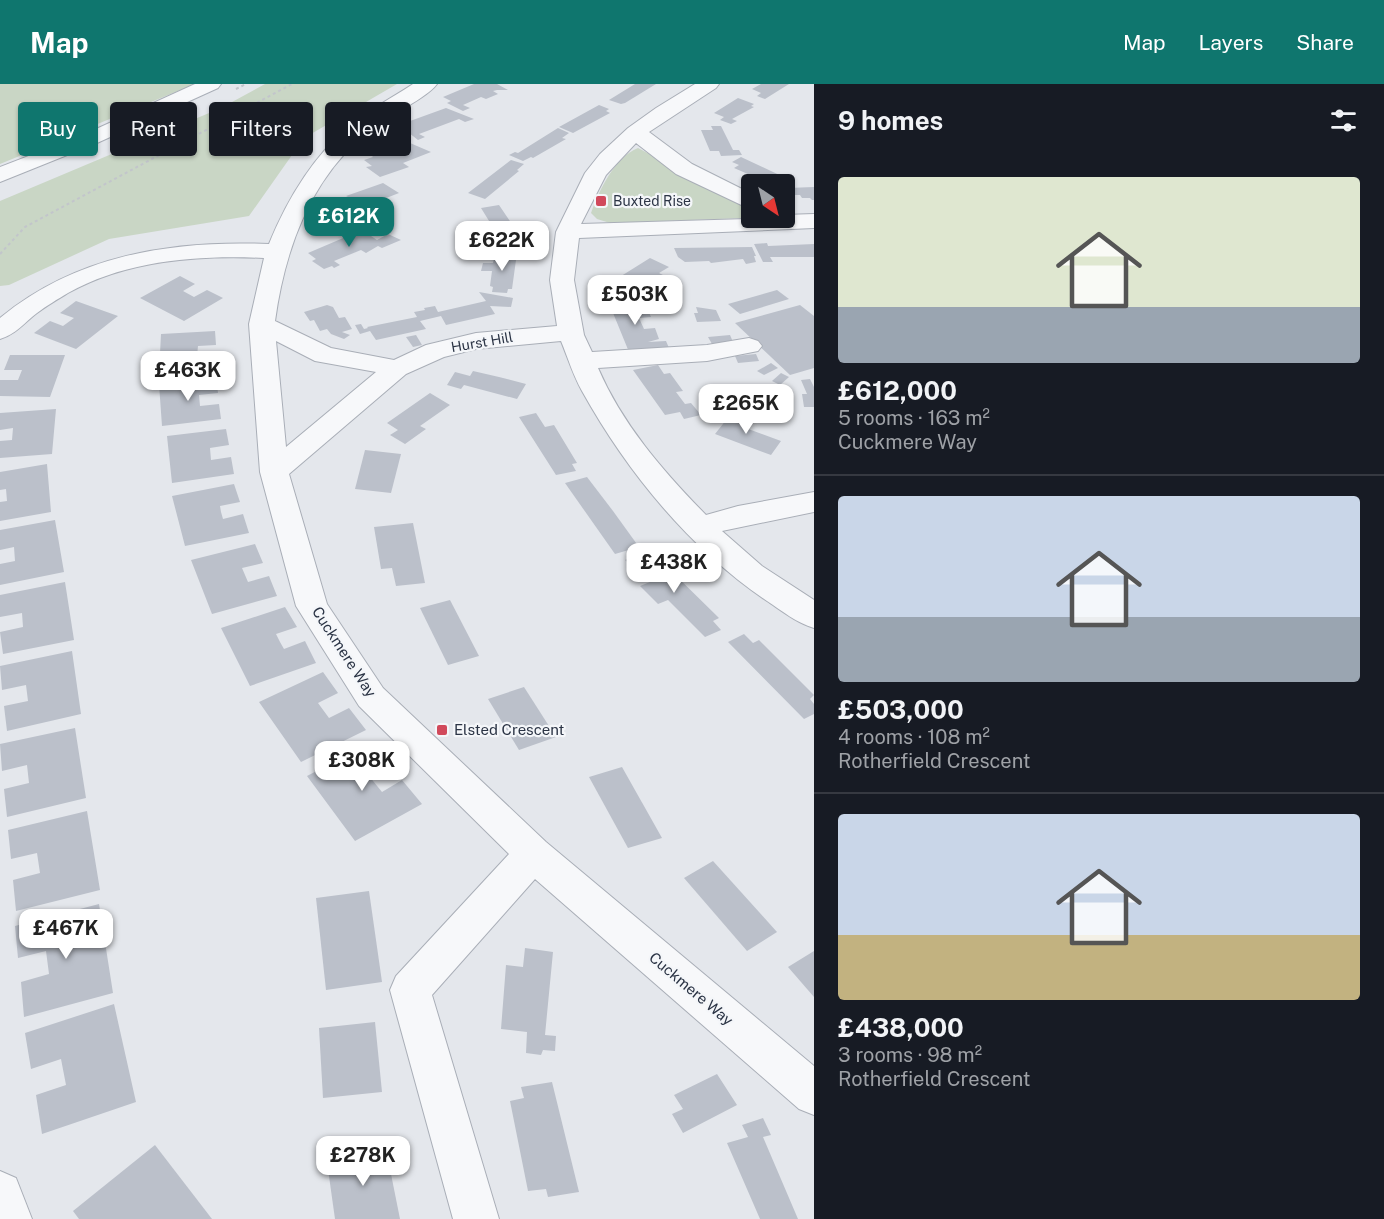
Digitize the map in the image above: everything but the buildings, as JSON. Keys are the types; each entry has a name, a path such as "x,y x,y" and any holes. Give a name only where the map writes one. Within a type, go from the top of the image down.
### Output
{"street":[{"path":"0,175 90,139 211,84"},
{"name":"Cuckmere Way","path":"427,84 356,132 331,156 290,218 277,251 265,303 262,324 274,472 312,606 371,697 533,854 814,1094"},
{"path":"709,84 635,132 595,174 576,207 564,247 563,296 571,333 597,395 619,431 654,479 698,527 745,569 814,616"},
{"path":"635,132 684,169 741,198"},
{"path":"568,232 662,239 801,219"},
{"path":"0,332 14,318 43,297 85,276 123,263 174,251 220,249 277,251"},
{"path":"262,324 324,355 397,368"},
{"name":"Hurst Hill","path":"274,472 397,368 435,351 476,341 524,335 571,333"},
{"path":"581,361 707,353 749,346"},
{"path":"698,527 738,516 814,502"},
{"path":"476,1219 410,990 533,854"},
{"path":"0,1194 9,1219"}],"path":[{"path":"0,254 25,227 292,84"}],"green space":[{"path":"0,84 195,84 151,102 110,102 110,119 98,124 98,102 18,102 20,156 0,164"},
{"path":"265,84 397,84 366,102 325,102 325,126 313,133 313,102 232,102"},
{"path":"209,113 209,156 291,156 249,216 109,239 9,285 0,286 0,201 110,155 197,156 197,118"},
{"path":"638,148 741,203 741,218 610,223 597,219 591,213 598,194 615,166"}],"place":[{"name":"Buxted Rise","path":"601,201"},
{"name":"Elsted Crescent","path":"442,730"}]}
